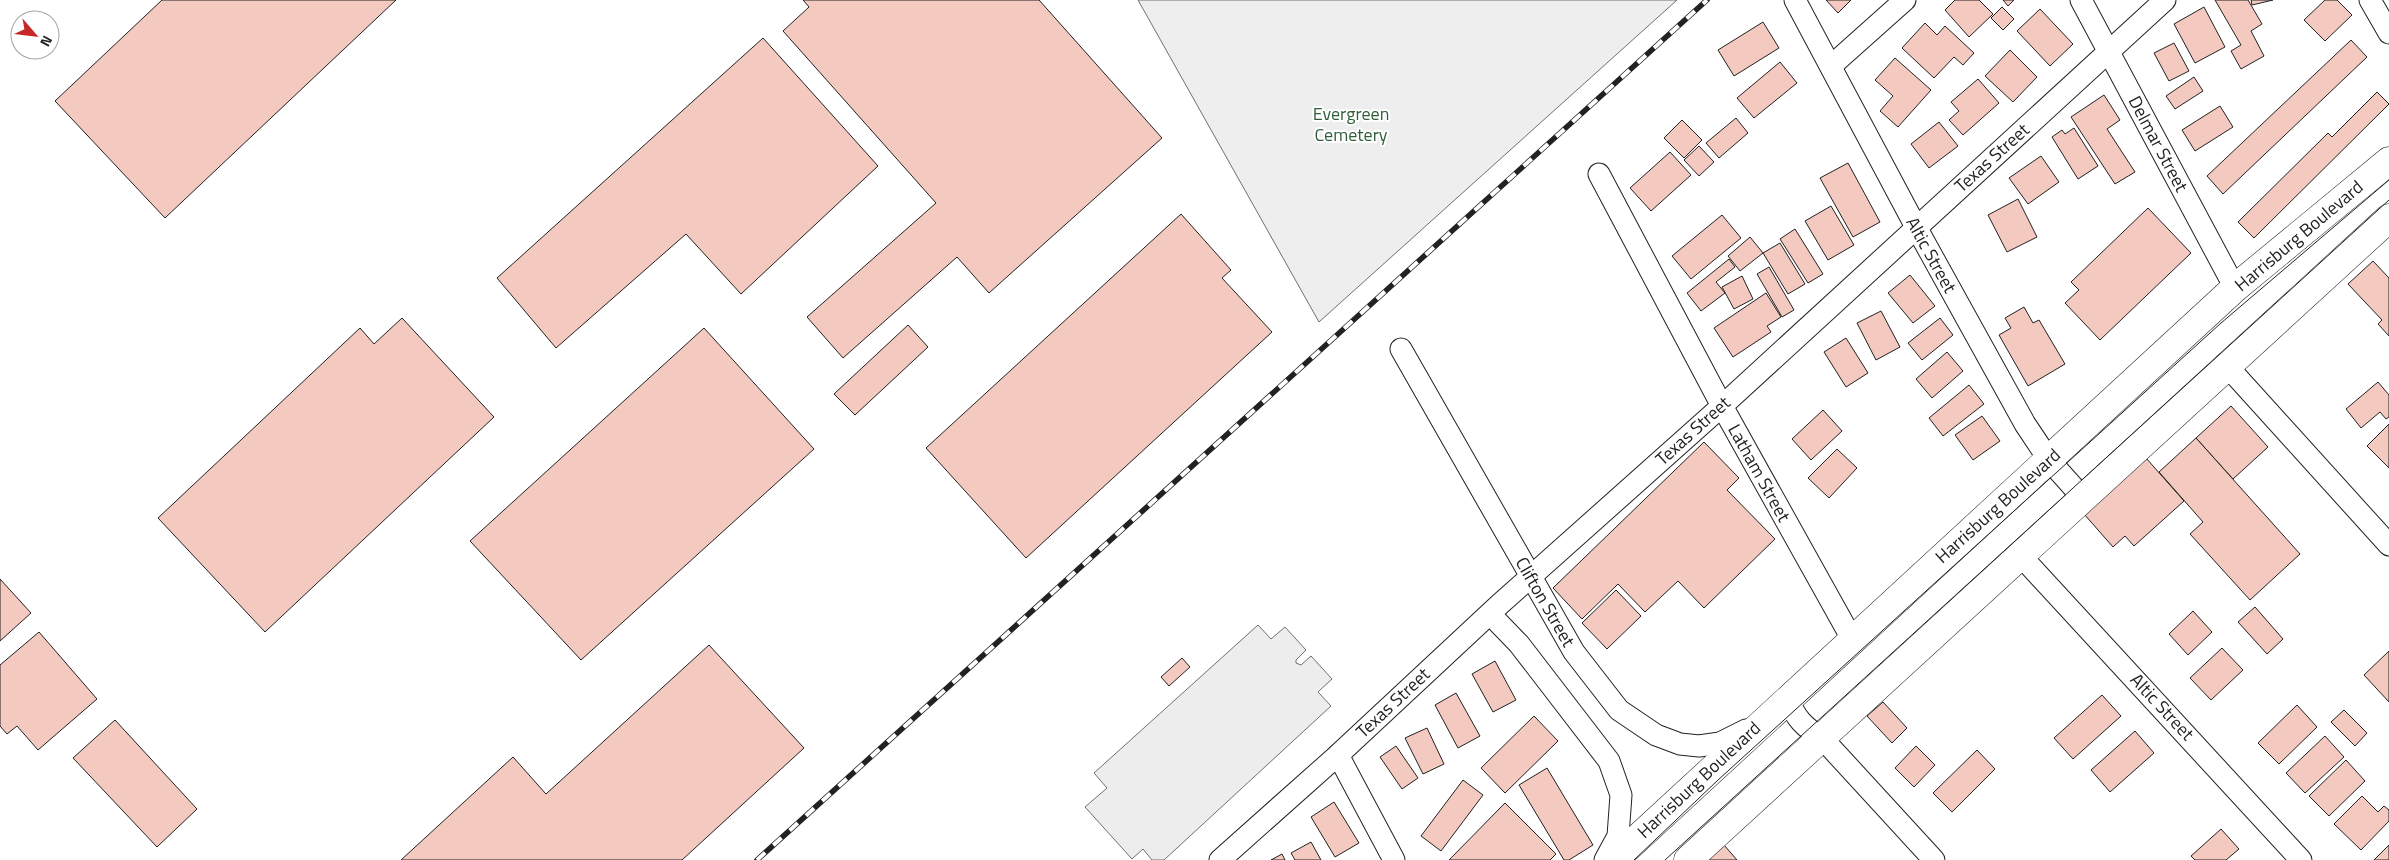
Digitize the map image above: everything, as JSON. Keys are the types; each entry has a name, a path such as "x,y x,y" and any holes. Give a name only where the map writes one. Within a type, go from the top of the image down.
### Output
{"main road":[{"name":"Harrisburg Boulevard","path":"1614,860 2235,288 2389,161"},
{"path":"1688,860 2389,218"}],"street":[{"name":"Altic Street","path":"1795,0 1916,227 2025,424 2048,460 2083,498"},
{"path":"1831,66 1905,0"},
{"name":"Delmar Street","path":"2081,0 2235,288"},
{"name":"Texas Street","path":"1220,860 1338,755 1530,577 1722,406 2165,0"},
{"path":"2370,0 2389,33"},
{"name":"Latham Street","path":"1599,174 1722,406 1852,639"},
{"name":"Clifton Street","path":"1401,349 1574,652 1619,710 1656,735 1680,744 1699,746 1720,743 1764,720"},
{"path":"2227,366 2389,545"},
{"name":"Altic Street","path":"2020,556 2301,860"},
{"path":"1490,614 1520,644 1609,761 1620,795 1618,836 1605,860"},
{"path":"1788,698 1792,711 1806,729 1822,738 1934,860"},
{"path":"1338,755 1394,860"}],"green space":[{"name":"Evergreen Cemetery","path":"1138,0 1677,0 1319,322"}],"shaded area":[{"path":"1258,625 1271,639 1285,627 1306,650 1296,660 1296,663 1301,665 1311,656 1332,679 1318,692 1331,706 1164,860 1152,860 1143,849 1132,859 1085,807 1107,788 1094,773"}],"building":[{"path":"162,0 396,0 165,218 55,101"},
{"path":"803,0 1039,0 1162,138 989,293 957,257 843,358 807,317 936,203 783,31 809,7"},
{"path":"1826,0 1851,0 1838,13"},
{"path":"1955,0 1979,0 1993,14 1969,37 1945,10"},
{"path":"2003,0 2014,0 2008,6"},
{"path":"2215,0 2248,0 2262,24 2251,31 2264,56 2241,69 2231,51 2241,45"},
{"path":"2251,0 2273,0 2252,5"},
{"path":"2325,0 2337,0 2352,15 2325,41 2304,20"},
{"path":"2002,7 2014,19 2003,30 1991,18"},
{"path":"2204,7 2225,47 2195,63 2174,24"},
{"path":"2040,9 2073,44 2050,66 2017,31"},
{"path":"1763,22 1779,48 1734,76 1718,50"},
{"path":"1925,23 1937,35 1945,26 1974,53 1963,65 1954,57 1934,78 1902,48"},
{"path":"763,38 878,166 741,294 686,234 556,348 497,278"},
{"path":"2351,40 2367,57 2223,194 2207,176"},
{"path":"2174,43 2189,71 2169,81 2154,53"},
{"path":"2010,50 2037,77 2013,102 1985,76"},
{"path":"1895,58 1931,90 1898,127 1880,111 1893,96 1875,80"},
{"path":"1780,62 1797,83 1754,118 1737,98"},
{"path":"2194,77 2203,91 2175,109 2166,96"},
{"path":"1978,79 1999,103 1963,135 1949,120 1959,111 1951,102"},
{"path":"2377,92 2389,104 2254,238 2238,222 2328,133 2332,137"},
{"path":"2104,95 2120,120 2107,129 2135,172 2115,184 2071,117"},
{"path":"2220,106 2233,127 2195,151 2182,130"},
{"path":"1736,118 1748,133 1719,158 1706,143"},
{"path":"1682,120 1702,140 1684,158 1664,138"},
{"path":"1939,122 1958,146 1929,168 1911,144"},
{"path":"2074,128 2098,166 2078,179 2052,137 2062,130 2065,134"},
{"path":"1699,146 1714,162 1699,176 1684,160"},
{"path":"1670,152 1691,175 1651,211 1630,188"},
{"path":"2041,156 2059,182 2028,204 2009,178"},
{"path":"1848,163 1880,222 1853,237 1820,178"},
{"path":"2018,199 2037,237 2007,252 1988,215"},
{"path":"1831,206 1854,245 1828,260 1805,221"},
{"path":"2148,208 2191,253 2100,340 2065,303 2079,290 2071,282"},
{"path":"1181,214 1231,270 1222,278 1272,332 1026,558 926,448"},
{"path":"1722,215 1741,238 1691,279 1672,256"},
{"path":"1795,229 1823,274 1808,283 1780,239"},
{"path":"1750,237 1763,253 1740,271 1728,256"},
{"path":"1780,243 1805,284 1788,294 1763,253"},
{"path":"1729,259 1735,267 1716,282 1725,293 1701,311 1687,293"},
{"path":"2373,261 2389,278 2389,336 2378,324 2382,320 2348,284"},
{"path":"1769,267 1794,310 1782,317 1757,274"},
{"path":"1910,275 1935,306 1913,323 1888,293"},
{"path":"1742,276 1753,299 1734,309 1722,287"},
{"path":"1766,293 1781,317 1767,326 1771,332 1733,357 1714,328"},
{"path":"2024,307 2033,323 2039,320 2065,364 2028,386 1999,335 2011,328 2005,318"},
{"path":"1881,311 1900,347 1876,360 1857,323"},
{"path":"402,318 494,417 265,632 158,518 360,328 374,344"},
{"path":"1940,318 1953,335 1922,360 1908,343"},
{"path":"908,325 928,347 855,415 834,394"},
{"path":"704,328 814,449 581,660 470,541"},
{"path":"1846,338 1868,373 1846,387 1824,352"},
{"path":"1947,352 1963,371 1932,398 1916,379"},
{"path":"2378,382 2389,395 2389,417 2386,419 2380,412 2361,428 2346,409"},
{"path":"1969,385 1984,404 1943,436 1929,418"},
{"path":"2231,406 2268,447 2233,479 2196,438"},
{"path":"1823,410 1842,431 1811,460 1792,439"},
{"path":"1982,416 2000,441 1973,460 1955,435"},
{"path":"2389,424 2389,468 2367,446"},
{"path":"2196,438 2300,554 2250,600 2190,534 2203,522 2159,472"},
{"path":"1704,442 1739,478 1727,490 1775,539 1704,608 1678,581 1645,612 1618,584 1582,619 1553,588"},
{"path":"1837,449 1857,468 1829,498 1808,478"},
{"path":"2146,458 2184,501 2134,546 2125,536 2113,547 2084,514"},
{"path":"0,579 31,613 0,641"},
{"path":"1616,590 1641,616 1607,649 1582,623"},
{"path":"2255,607 2283,639 2267,654 2238,622"},
{"path":"2193,611 2212,632 2188,655 2169,634"},
{"path":"39,632 97,699 38,750 17,726 7,734 0,726 0,665"},
{"path":"709,645 804,748 682,860 401,860 513,757 546,794"},
{"path":"2222,648 2243,670 2211,700 2190,678"},
{"path":"2389,651 2389,702 2364,675"},
{"path":"1182,658 1190,667 1169,686 1161,677"},
{"path":"1495,661 1516,700 1493,712 1472,674"},
{"path":"1456,693 1480,736 1458,748 1435,705"},
{"path":"2102,695 2121,716 2073,759 2054,738"},
{"path":"1883,702 1907,728 1892,743 1867,716"},
{"path":"2297,705 2317,727 2279,764 2258,743"},
{"path":"2344,710 2367,733 2355,746 2331,722"},
{"path":"1534,716 1558,741 1505,793 1481,768"},
{"path":"115,720 197,809 157,847 73,758"},
{"path":"1427,728 1444,764 1423,774 1405,738"},
{"path":"2135,731 2154,753 2110,792 2091,770"},
{"path":"2325,736 2344,757 2305,793 2286,773"},
{"path":"1396,746 1418,778 1402,789 1380,757"},
{"path":"1916,746 1935,765 1914,787 1895,768"},
{"path":"1977,750 1995,769 1952,812 1933,793"},
{"path":"2346,760 2365,781 2329,816 2309,796"},
{"path":"1547,768 1593,845 1569,860 1564,860 1519,785"},
{"path":"1463,780 1483,795 1441,851 1421,836"},
{"path":"2362,796 2378,812 2384,806 2389,810 2389,821 2361,850 2334,824"},
{"path":"1334,802 1359,843 1335,857 1311,817"},
{"path":"1505,803 1556,854 1550,860 1449,860"},
{"path":"2221,829 2239,849 2226,860 2195,860 2191,856"},
{"path":"1311,842 1321,860 1295,860 1291,853"},
{"path":"1724,845 1737,860 1708,860"},
{"path":"2389,845 2389,860 2374,860"},
{"path":"1282,854 1285,860 1271,860"}],"tram line":[{"path":"1634,860 1718,780 2221,323 2389,180"},
{"path":"1665,860 2389,200"}],"railway":[{"path":"757,860 1707,0"}]}
